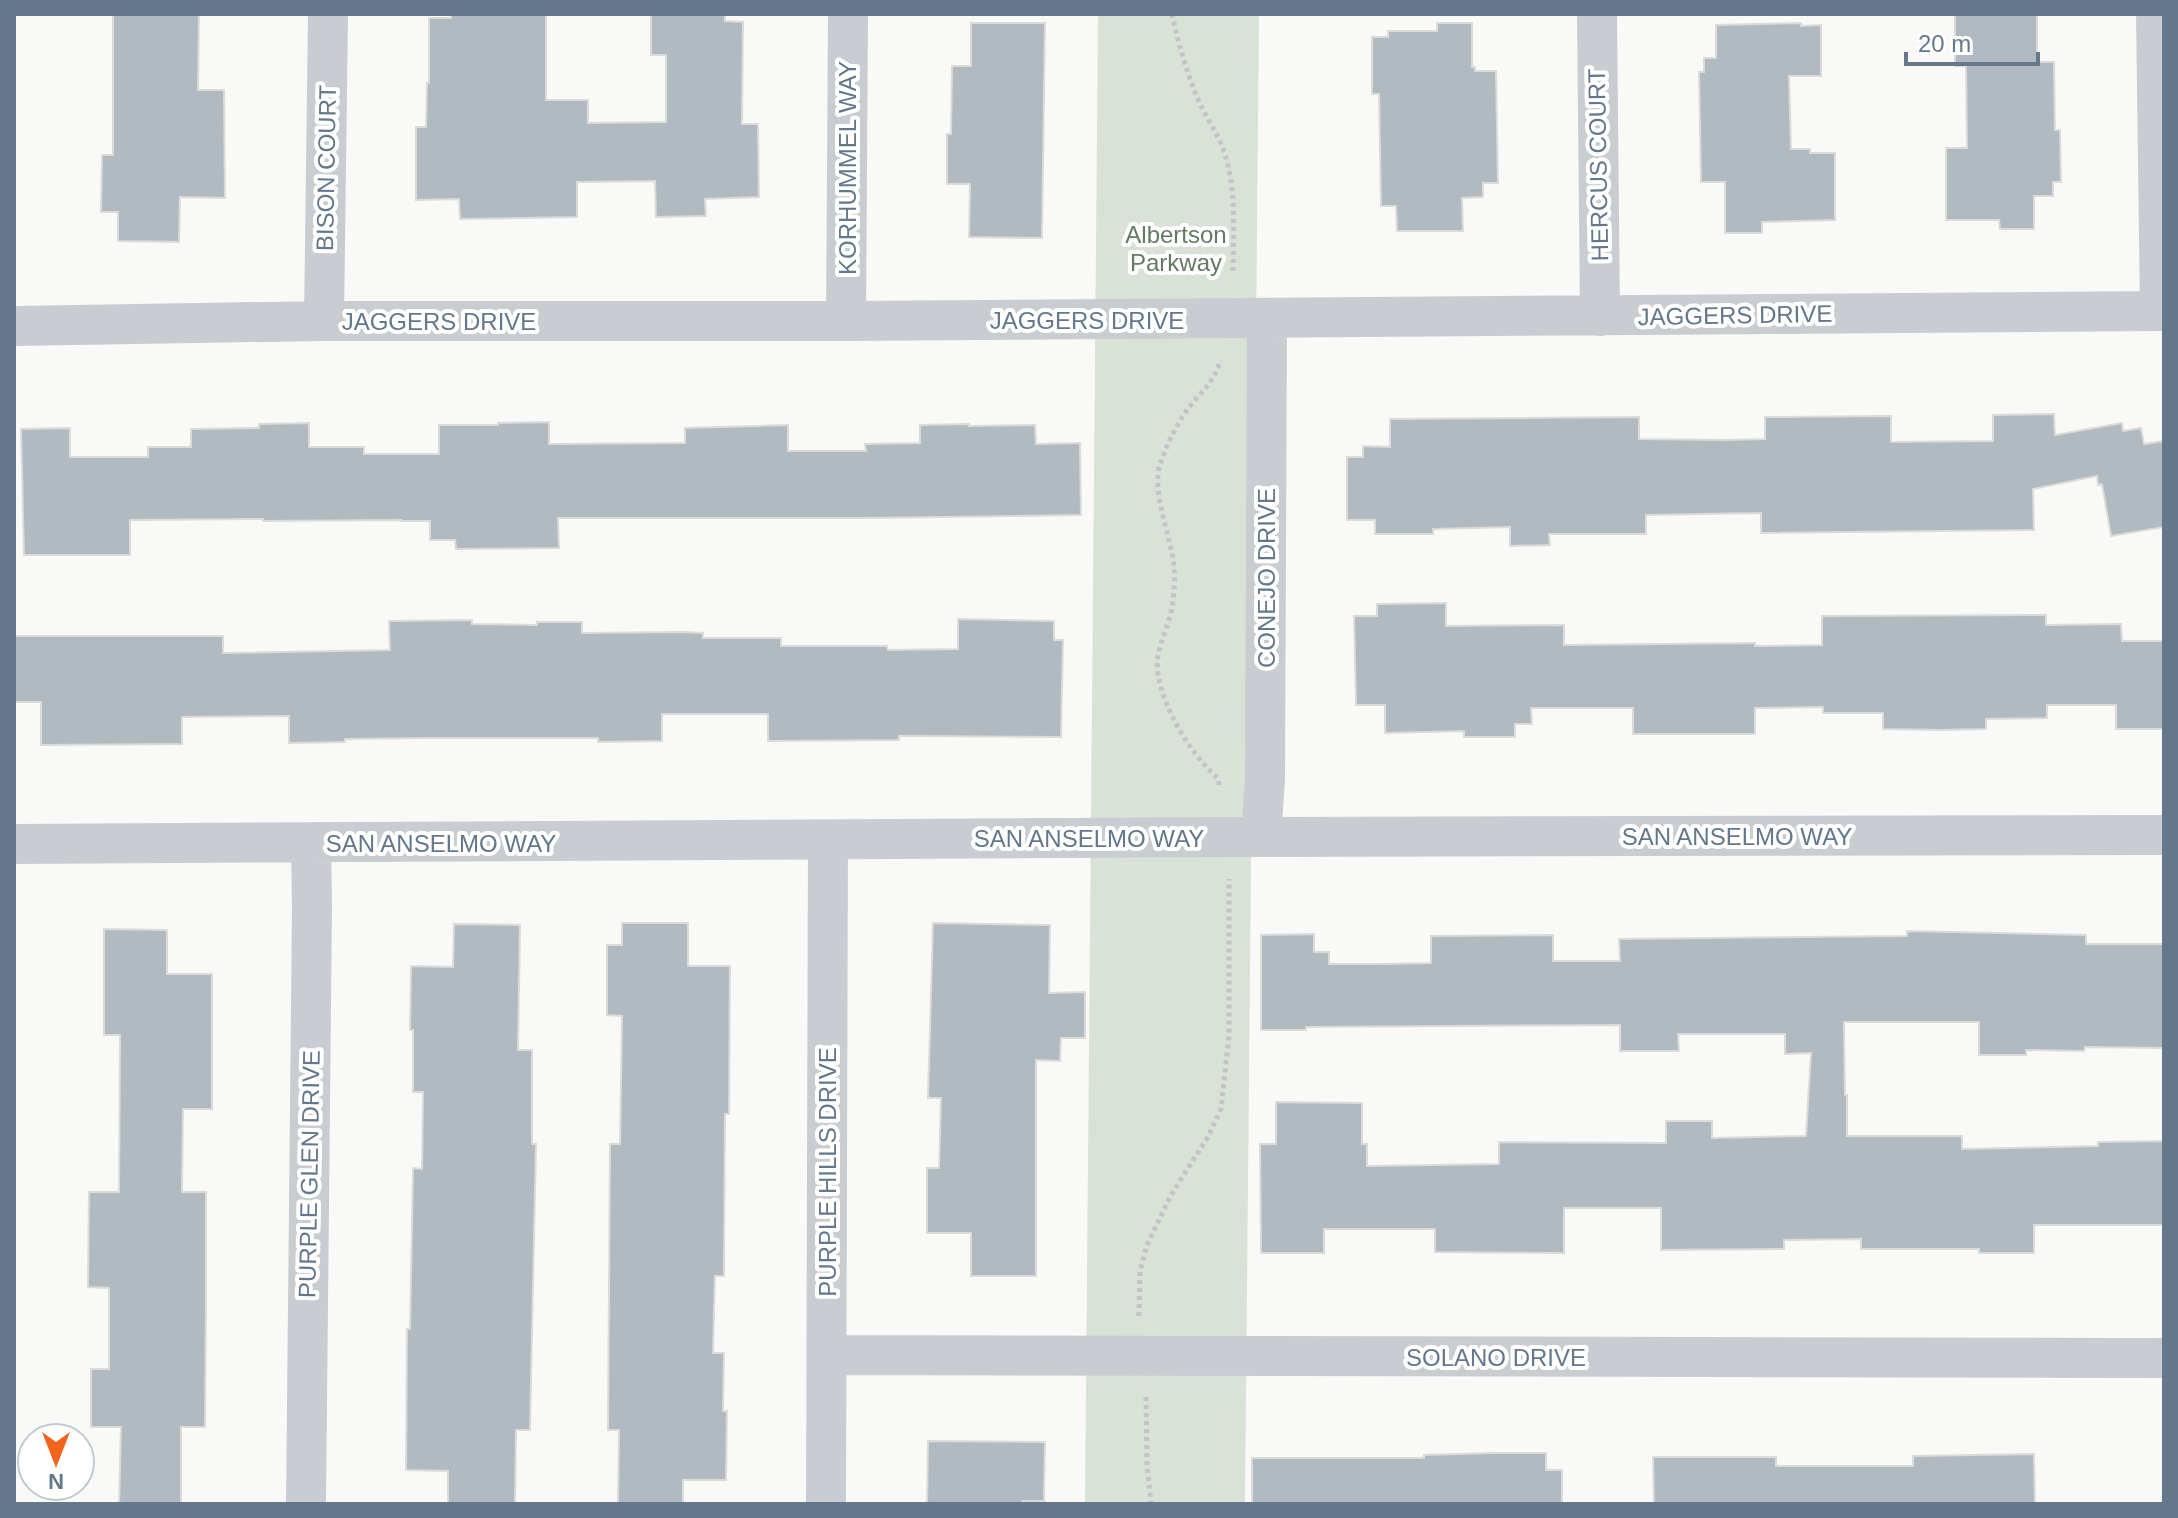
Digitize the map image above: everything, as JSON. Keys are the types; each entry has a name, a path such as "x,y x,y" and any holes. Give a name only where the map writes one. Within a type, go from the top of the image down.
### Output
{"street":[{"name":"BISON COURT","path":"324,321 328,14"},
{"name":"KORHUMMEL WAY","path":"846,321 848,14"},
{"name":"HERCUS COURT","path":"1597,14 1600,316"},
{"name":"JAGGERS DRIVE","path":"14,326 324,321 1247,319 2160,311 2156,14"},
{"name":"CONEJO DRIVE","path":"1243,837 1265,779 1247,319"},
{"name":"SAN ANSELMO WAY","path":"14,844 2164,835"},
{"name":"PURPLE HILLS DRIVE","path":"826,1504 828,840"},
{"name":"PURPLE GLEN DRIVE","path":"306,1504 311,843"},
{"name":"SOLANO DRIVE","path":"827,1355 2164,1358"}],"path":[{"path":"1151,1504 1138,1303 1140,1271 1147,1245 1171,1195 1208,1137 1221,1109 1229,1036 1230,893 1243,837 1218,778 1194,753 1178,726 1159,684 1157,668 1174,589 1171,541 1157,481 1158,468 1185,413 1217,374 1247,319 1233,285 1231,178 1221,145 1186,68 1172,14"}],"green space":[{"name":"Albertson Parkway","path":"1098,14 1259,14 1245,1504 1085,1504"}],"building":[{"path":"113,14 199,14 198,90 224,90 225,198 180,197 179,242 118,241 118,212 101,212 102,155 113,155"},
{"path":"451,14 546,14 546,100 588,100 588,123 666,122 666,55 651,55 651,14 725,14 725,21 743,22 742,124 758,124 759,197 705,199 706,216 656,217 655,181 577,182 577,217 460,219 459,199 416,200 416,127 426,127 429,18 451,18"},
{"path":"1955,15 2037,15 2037,62 2054,62 2055,130 2060,130 2061,182 2053,182 2053,196 2034,196 2034,229 2000,229 1999,220 1946,220 1946,148 1967,148 1966,66 1955,66"},
{"path":"971,23 1045,23 1042,238 969,237 970,184 947,184 952,66 971,66"},
{"path":"1437,23 1472,23 1472,67 1475,71 1496,71 1498,183 1483,183 1483,197 1462,198 1463,231 1397,231 1396,206 1381,206 1379,94 1372,94 1372,37 1388,37 1388,31 1437,31"},
{"path":"1801,23 1801,26 1821,25 1821,76 1789,76 1791,149 1835,153 1835,220 1762,222 1762,233 1725,233 1725,182 1701,182 1699,72 1704,72 1704,58 1716,58 1716,25"},
{"path":"2054,414 2055,435 2122,423 2123,431 2141,428 2144,444 2164,441 2164,527 2111,536 2102,484 2098,485 2097,476 2033,489 2034,530 1761,533 1761,513 1646,515 1646,534 1549,534 1550,545 1510,546 1510,527 1433,529 1433,534 1375,534 1375,520 1347,520 1347,457 1363,457 1363,446 1390,447 1390,419 1639,417 1639,439 1726,440 1765,439 1765,417 1891,416 1891,442 1993,441 1993,415"},
{"path":"549,422 549,444 685,443 685,428 788,425 788,451 866,451 865,444 920,443 920,425 1035,425 1036,444 1080,443 1081,515 558,518 559,548 456,549 455,540 430,540 430,521 130,520 130,555 24,555 21,429 70,428 70,457 148,457 148,447 191,447 191,429 259,428 259,424 309,423 309,447 364,447 364,454 439,454 439,425"},
{"path":"1446,603 1446,626 1564,625 1564,645 1822,645 1822,616 2046,615 2046,625 2121,624 2122,641 2164,641 2164,729 2116,729 2116,705 2047,705 2047,718 1986,719 1986,729 1883,729 1883,713 1823,713 1823,707 1755,708 1755,734 1633,734 1633,708 1531,708 1532,724 1515,724 1515,737 1464,737 1464,731 1385,733 1385,705 1356,705 1354,616 1377,616 1377,604"},
{"path":"958,619 1054,621 1054,640 1063,640 1061,737 899,736 899,740 768,741 768,714 662,714 662,741 430,738 289,743 289,716 182,717 182,744 41,745 41,702 14,702 14,636 223,636 223,653 390,650 389,621 472,620 472,624 582,622 582,633 685,632 703,633 703,638 781,638 781,646 958,649"},
{"path":"622,923 688,923 688,966 730,966 724,1276 715,1276 713,1353 724,1353 726,1480 683,1480 683,1504 618,1504 619,1430 608,1430 610,1144 620,1144 622,1016 607,1015 607,945 622,945"},
{"path":"933,923 1050,925 1049,993 1085,992 1085,1038 1061,1038 1060,1061 1036,1060 1036,1276 971,1276 971,1233 927,1233 927,1168 939,1168 941,1098 928,1098"},
{"path":"454,924 520,925 518,1050 532,1050 532,1144 536,1144 530,1430 516,1430 515,1504 448,1504 448,1471 406,1470 413,1168 422,1169 423,1092 413,1092 411,966 453,967"},
{"path":"104,929 167,930 167,974 212,974 212,1109 183,1109 182,1192 206,1192 206,1300 205,1427 181,1427 181,1504 119,1504 121,1427 96,1427 96,1422 91,1422 91,1369 109,1369 109,1288 88,1287 89,1192 119,1192 120,1035 104,1035"},
{"path":"1907,931 2086,935 2086,944 2164,944 2164,1048 2085,1047 2084,1051 2026,1050 2026,1055 1979,1055 1979,1022 1844,1022 1847,1136 1962,1136 1962,1149 2164,1141 2164,1225 2034,1225 2034,1253 1979,1253 1979,1249 1861,1249 1861,1239 1784,1240 1784,1249 1661,1250 1661,1208 1564,1208 1564,1253 1435,1252 1435,1229 1324,1229 1324,1253 1261,1253 1260,1144 1276,1144 1276,1102 1362,1103 1362,1144 1367,1144 1367,1166 1499,1164 1499,1142 1666,1143 1666,1121 1712,1121 1712,1138 1806,1136 1811,1053 1785,1054 1785,1034 1678,1034 1679,1051 1620,1051 1620,1025 1261,1030 1261,935 1314,934 1314,952 1329,952 1329,964 1381,964 1431,963 1431,936 1553,935 1553,961 1620,961 1619,939 1907,936"},
{"path":"928,1441 1045,1442 1044,1501 1022,1501 1022,1504 927,1504"},
{"path":"1546,1453 1546,1470 1562,1470 1562,1504 1252,1504 1252,1458 1424,1458 1424,1455"},
{"path":"2034,1454 2035,1504 1654,1504 1653,1457 1776,1457 1776,1466 1913,1466 1913,1456"}]}
